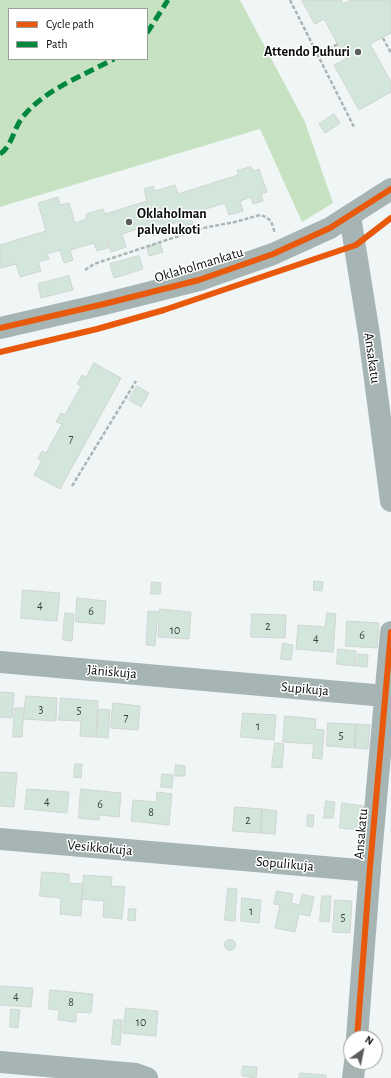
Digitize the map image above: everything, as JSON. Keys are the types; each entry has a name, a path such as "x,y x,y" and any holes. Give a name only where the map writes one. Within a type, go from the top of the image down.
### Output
{"street":[{"name":"Oklaholmankatu","path":"0,328 199,280 282,251 330,228 391,189"},
{"name":"Ansakatu","path":"350,216 391,491"},
{"name":"Ansakatu","path":"357,1030 391,632"},
{"name":"Jäniskuja","path":"0,662 224,682"},
{"name":"Supikuja","path":"224,682 385,696"},
{"name":"Vesikkokuja","path":"0,839 201,857"},
{"name":"Sopulikuja","path":"201,857 370,871"},
{"path":"0,1062 142,1076"}],"path":[{"path":"290,0 354,127"},
{"path":"383,38 391,54"},
{"path":"318,55 338,44"},
{"path":"85,270 94,264 203,228 260,216 266,217 271,221 282,251"},
{"path":"72,486 136,381"}],"green space":[{"path":"0,0 240,0 305,122 333,203 302,222 260,129 0,207"}],"building":[{"name":"Attendo Puhuri","path":"302,0 341,0 343,4 351,0 391,0 391,33 370,44 391,82 391,92 359,110 334,65 346,59 324,19 315,24"},
{"path":"334,114 340,123 325,133 319,124"},
{"name":"Oklaholman palvelukoti","path":"251,167 253,171 259,169 267,192 261,194 263,201 253,204 251,197 240,201 243,211 229,215 225,203 190,214 193,224 184,226 182,221 161,227 162,233 153,236 150,225 122,234 126,247 111,252 107,240 108,248 97,251 94,243 70,250 73,260 64,263 60,250 47,254 49,259 38,262 41,271 20,277 16,264 0,268 0,245 46,231 38,203 58,197 60,205 69,203 75,223 87,219 86,214 103,209 105,214 147,201 144,189 153,186 155,191 175,185 178,194 238,175 237,171"},
{"path":"160,243 163,252 149,256 147,247"},
{"path":"139,256 143,269 114,278 110,264"},
{"path":"69,276 73,290 41,298 38,284"},
{"path":"94,363 121,378 60,489 34,475 42,460 38,459 42,451 46,453 62,424 56,422 61,413 65,415 81,386 77,384 82,375 86,377"},
{"path":"137,386 149,393 141,407 129,400"},
{"path":"314,581 323,582 322,591 314,590"},
{"path":"152,582 161,583 160,594 151,594"},
{"path":"23,590 60,593 57,621 21,618"},
{"path":"77,598 106,601 104,624 76,622"},
{"path":"160,609 191,612 189,639 158,637 159,622 157,622 155,646 146,645 148,611 159,612"},
{"path":"65,613 74,614 72,641 63,640"},
{"path":"327,613 336,614 333,652 296,649 298,625 325,627"},
{"path":"252,614 286,615 285,638 251,637"},
{"path":"347,621 379,623 377,648 346,646"},
{"path":"283,643 293,645 291,660 281,659"},
{"path":"338,649 356,651 355,666 337,664"},
{"path":"358,654 368,655 367,667 357,666"},
{"path":"0,692 14,693 12,718 0,717"},
{"path":"26,696 57,698 56,721 24,719"},
{"path":"61,698 98,701 96,737 80,736 81,721 59,720"},
{"path":"113,703 140,706 138,730 111,728"},
{"path":"15,708 24,708 22,737 13,737"},
{"path":"99,709 110,710 108,738 97,737"},
{"path":"243,713 276,715 274,740 241,737"},
{"path":"285,716 316,719 315,729 324,730 322,759 312,758 314,744 283,742"},
{"path":"328,723 356,724 355,748 327,746"},
{"path":"356,724 370,725 368,749 355,748"},
{"path":"275,743 284,744 282,768 272,767"},
{"path":"75,764 82,764 81,778 74,777"},
{"path":"176,765 185,766 185,776 175,776"},
{"path":"0,772 17,773 14,807 0,806"},
{"path":"162,774 173,775 172,788 161,787"},
{"path":"27,789 69,792 67,813 25,809"},
{"path":"81,789 121,793 119,817 100,815 99,820 79,818"},
{"path":"157,792 172,794 169,825 131,821 133,800 156,802"},
{"path":"326,801 335,802 333,818 324,818"},
{"path":"342,803 364,806 362,830 340,828"},
{"path":"235,807 262,809 261,833 233,831"},
{"path":"262,809 277,811 275,834 261,833"},
{"path":"308,815 314,815 313,827 307,826"},
{"path":"42,872 69,874 69,883 83,884 81,916 60,914 61,898 40,896"},
{"path":"84,875 112,877 111,886 125,887 122,919 103,917 104,901 82,899"},
{"path":"228,888 237,889 235,921 225,920"},
{"path":"277,891 293,894 291,903 300,905 302,894 314,897 310,916 299,914 295,932 275,928 280,905 274,904"},
{"path":"322,896 331,896 329,922 320,921"},
{"path":"242,898 261,900 259,923 241,921"},
{"path":"335,900 352,901 350,933 333,932"},
{"path":"129,909 136,909 135,921 128,920"},
{"path":"230,939 234,941 236,945 234,949 230,951 226,949 224,945 226,941"},
{"path":"0,986 33,988 31,1007 0,1005"},
{"path":"50,990 93,994 91,1013 76,1012 76,1022 58,1020 59,1010 49,1009"},
{"path":"126,1008 158,1011 156,1036 123,1033"},
{"path":"11,1009 20,1010 18,1028 10,1027"},
{"path":"114,1020 122,1020 120,1045 112,1044"},
{"path":"243,1066 257,1067 256,1078 242,1076"},
{"path":"300,1073 326,1075 326,1078 299,1078"}],"marked path":[{"path":"148,31 168,0"},
{"path":"0,154 7,147 19,123 30,108 64,84 112,60"}],"cycle path":[{"path":"0,328 199,280 273,254 330,228 391,189"},
{"path":"0,352 97,329 164,310 356,245 391,218"},
{"path":"358,1030 370,867 391,632"}],"place":[{"name":"Attendo Puhuri","path":"358,52"},
{"name":"Oklaholman palvelukoti","path":"129,222"}]}
